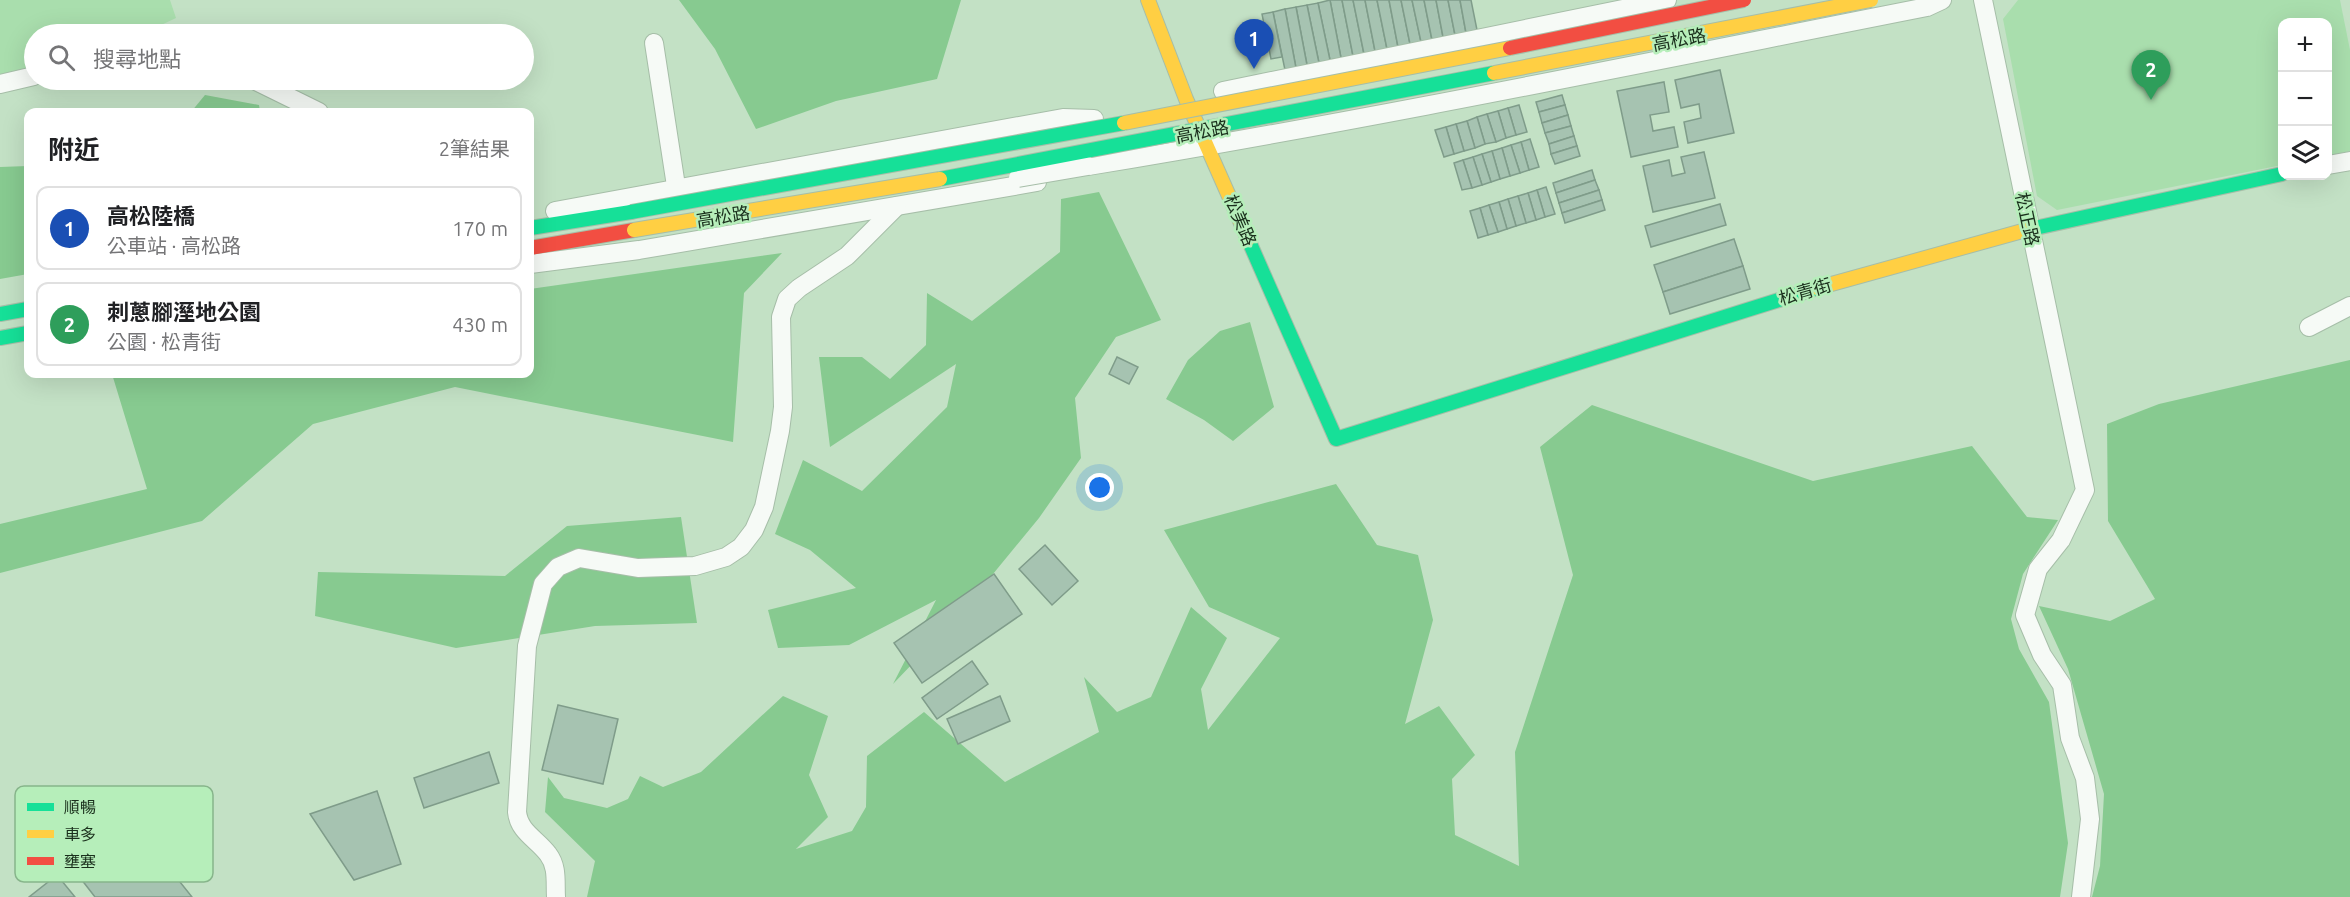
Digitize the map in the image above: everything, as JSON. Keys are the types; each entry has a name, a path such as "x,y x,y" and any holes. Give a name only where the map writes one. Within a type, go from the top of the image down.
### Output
{"street":[{"name":"松美路","path":"1148,0 1186,99 1336,440"},
{"name":"高松路","path":"534,215 676,187 1063,118 1086,121 1668,0"},
{"name":"高松路","path":"534,227 900,166 1163,117 1489,54 1744,0"},
{"name":"高松路","path":"534,247 967,175 1871,0"},
{"name":"高松路","path":"534,263 684,243 1076,176 1096,165 1209,147 1927,7 1942,0"},
{"name":"松正路","path":"1983,0 2085,490 2061,540 2038,569 2025,615 2042,655 2062,685 2070,738 2085,778 2090,819 2081,897"},
{"path":"654,43 684,243"},
{"path":"0,84 24,78"},
{"path":"274,90 311,108"},
{"path":"631,212 660,201 1086,121"},
{"path":"2332,164 2350,161"},
{"path":"634,230 666,235 1096,165"},
{"name":"松青街","path":"1336,440 1775,300 2030,229 2278,175"},
{"path":"556,897 555,870 549,855 523,829 518,821 517,812 527,646 543,584 558,567 579,558 638,568 695,566 726,557 741,547 754,530 764,507 780,431 783,407 781,317 787,299 847,256 897,206"},
{"path":"2309,327 2350,306"},
{"path":"0,314 24,310"},
{"path":"0,338 24,334"}],"green space":[{"path":"0,0 170,0 176,18 163,24 24,24 24,75 0,82"},
{"path":"679,0 961,0 937,79 836,101 756,129 715,49"},
{"path":"2018,0 2340,0 2350,50 2350,151 2332,155 2332,18 2278,18 2278,166 2057,210 2037,196 2003,19"},
{"path":"205,95 259,105 259,108 194,108"},
{"path":"24,166 24,275 0,279 0,167"},
{"path":"1099,192 1161,320 1116,337 1075,398 1081,458 1039,518 961,613 893,684 936,600 849,645 778,648 768,610 856,588 810,550 775,534 803,460 862,491 947,407 956,364 830,447 819,357 862,357 890,379 926,345 927,293 972,321 1060,252 1061,199"},
{"path":"782,253 744,293 733,442 455,387 313,424 202,521 0,573 0,524 147,489 113,378 534,378 534,288"},
{"path":"1250,322 1274,407 1233,441 1204,420 1166,399 1188,360 1220,331"},
{"path":"2350,360 2350,897 2092,897 2100,866 2104,794 2068,669 2039,606 2110,621 2155,599 2108,521 2107,424 2159,404"},
{"path":"1592,405 1813,481 1972,446 2027,517 2058,520 2023,574 2011,619 2019,649 2049,702 2068,843 2060,897 587,897 595,861 545,812 548,777 564,798 607,808 628,799 640,776 663,787 701,772 783,696 828,716 809,775 828,817 796,849 852,831 866,807 867,756 924,712 1005,782 1099,732 1084,677 1117,712 1151,697 1191,607 1227,638 1201,689 1208,730 1280,638 1209,607 1164,530 1336,484 1377,545 1418,555 1433,620 1405,724 1439,706 1475,755 1452,779 1455,835 1519,866 1515,752 1573,575 1540,447"},
{"path":"681,517 697,623 595,626 456,648 315,616 318,572 505,576 567,526"}],"building":[{"path":"1330,0 1342,0 1353,56 1341,58"},
{"path":"1330,0 1341,58 1330,60 1318,3"},
{"path":"1342,0 1353,0 1364,54 1353,56"},
{"path":"1353,0 1365,0 1375,51 1364,54"},
{"path":"1365,0 1377,0 1387,49 1375,51"},
{"path":"1377,0 1389,0 1398,47 1387,49"},
{"path":"1389,0 1401,0 1410,44 1398,47"},
{"path":"1401,0 1412,0 1421,42 1410,44"},
{"path":"1412,0 1424,0 1432,40 1421,42"},
{"path":"1424,0 1436,0 1443,37 1432,40"},
{"path":"1436,0 1448,0 1455,35 1443,37"},
{"path":"1448,0 1460,0 1466,33 1455,35"},
{"path":"1460,0 1471,0 1477,30 1466,33"},
{"path":"1318,3 1330,60 1319,63 1307,5"},
{"path":"1307,5 1319,63 1307,65 1296,7"},
{"path":"1296,7 1307,65 1296,68 1285,9"},
{"path":"1285,9 1296,68 1285,70 1273,12"},
{"path":"1273,12 1282,57 1271,59 1262,14"},
{"path":"1720,70 1734,133 1688,143 1684,122 1701,118 1699,104 1681,108 1675,80"},
{"path":"1664,82 1669,112 1650,115 1653,131 1674,127 1678,147 1631,157 1617,91"},
{"path":"1562,95 1565,105 1539,112 1536,102"},
{"path":"1519,105 1527,132 1516,135 1508,108"},
{"path":"1565,105 1568,115 1542,123 1539,112"},
{"path":"1508,108 1516,135 1506,138 1498,111"},
{"path":"1498,111 1506,138 1496,142 1487,114"},
{"path":"1487,114 1496,142 1485,144 1477,117"},
{"path":"1568,115 1571,126 1545,133 1542,123"},
{"path":"1477,117 1485,144 1475,148 1467,121"},
{"path":"1467,121 1475,148 1464,151 1456,124"},
{"path":"1456,124 1464,151 1454,154 1446,127"},
{"path":"1571,126 1574,136 1549,144 1545,133"},
{"path":"1446,127 1454,154 1444,157 1435,130"},
{"path":"1574,136 1577,146 1551,154 1549,144"},
{"path":"1530,139 1539,167 1529,170 1521,142"},
{"path":"1521,142 1529,170 1520,173 1511,145"},
{"path":"1511,145 1520,173 1510,176 1502,148"},
{"path":"1577,146 1580,156 1555,164 1551,154"},
{"path":"1502,148 1510,176 1500,179 1492,151"},
{"path":"1492,151 1500,179 1491,182 1482,154"},
{"path":"1704,152 1715,198 1653,212 1643,166 1669,160 1672,176 1685,173 1681,157"},
{"path":"1482,154 1491,182 1482,185 1473,157"},
{"path":"1473,157 1482,185 1472,188 1463,160"},
{"path":"1463,160 1472,188 1462,190 1454,163"},
{"path":"1592,170 1595,180 1556,193 1553,183"},
{"path":"1595,180 1599,190 1559,203 1556,193"},
{"path":"1546,187 1555,214 1545,217 1537,190"},
{"path":"1537,190 1545,217 1536,220 1528,193"},
{"path":"1599,190 1602,200 1562,213 1559,203"},
{"path":"1528,193 1536,220 1526,223 1518,196"},
{"path":"1518,196 1526,223 1516,226 1508,199"},
{"path":"1508,199 1516,226 1507,229 1499,202"},
{"path":"1602,200 1605,210 1565,223 1562,213"},
{"path":"1499,202 1507,229 1498,232 1489,205"},
{"path":"1720,204 1726,225 1651,247 1645,226"},
{"path":"1489,205 1498,232 1488,235 1480,208"},
{"path":"1480,208 1488,235 1478,238 1470,211"},
{"path":"1734,239 1743,266 1663,292 1654,265"},
{"path":"1743,266 1750,289 1670,314 1663,292"},
{"path":"1117,357 1138,367 1129,384 1109,374"},
{"path":"1045,545 1078,581 1052,605 1019,569"},
{"path":"994,574 1022,614 922,683 894,643"},
{"path":"972,661 988,684 937,719 922,698"},
{"path":"1000,696 1010,721 958,744 947,719"},
{"path":"558,705 618,719 603,784 542,770"},
{"path":"489,752 499,783 424,808 414,778"},
{"path":"377,791 401,864 354,880 310,814"},
{"path":"48,882 63,882 75,897 29,897"},
{"path":"83,882 180,882 192,897 95,897"}],"traffic: fast":[{"path":"940,179 1494,73"},
{"path":"631,212 1124,123"},
{"path":"2026,230 2278,175"},
{"path":"534,227 631,212"},
{"path":"1248,239 1336,439 1817,288"},
{"path":"0,314 24,310"},
{"path":"0,338 24,334"}],"traffic: slow":[{"path":"1148,0 1186,99 1248,239"},
{"path":"1494,73 1871,0"},
{"path":"1124,123 1510,48"},
{"path":"634,230 940,179"},
{"path":"1817,288 2026,230"}],"traffic: jam":[{"path":"1510,48 1744,0"},
{"path":"534,247 634,230"}],"place":[{"name":"高松陸橋","path":"1254,69"},
{"name":"刺蔥腳溼地公園","path":"2151,100"}]}
